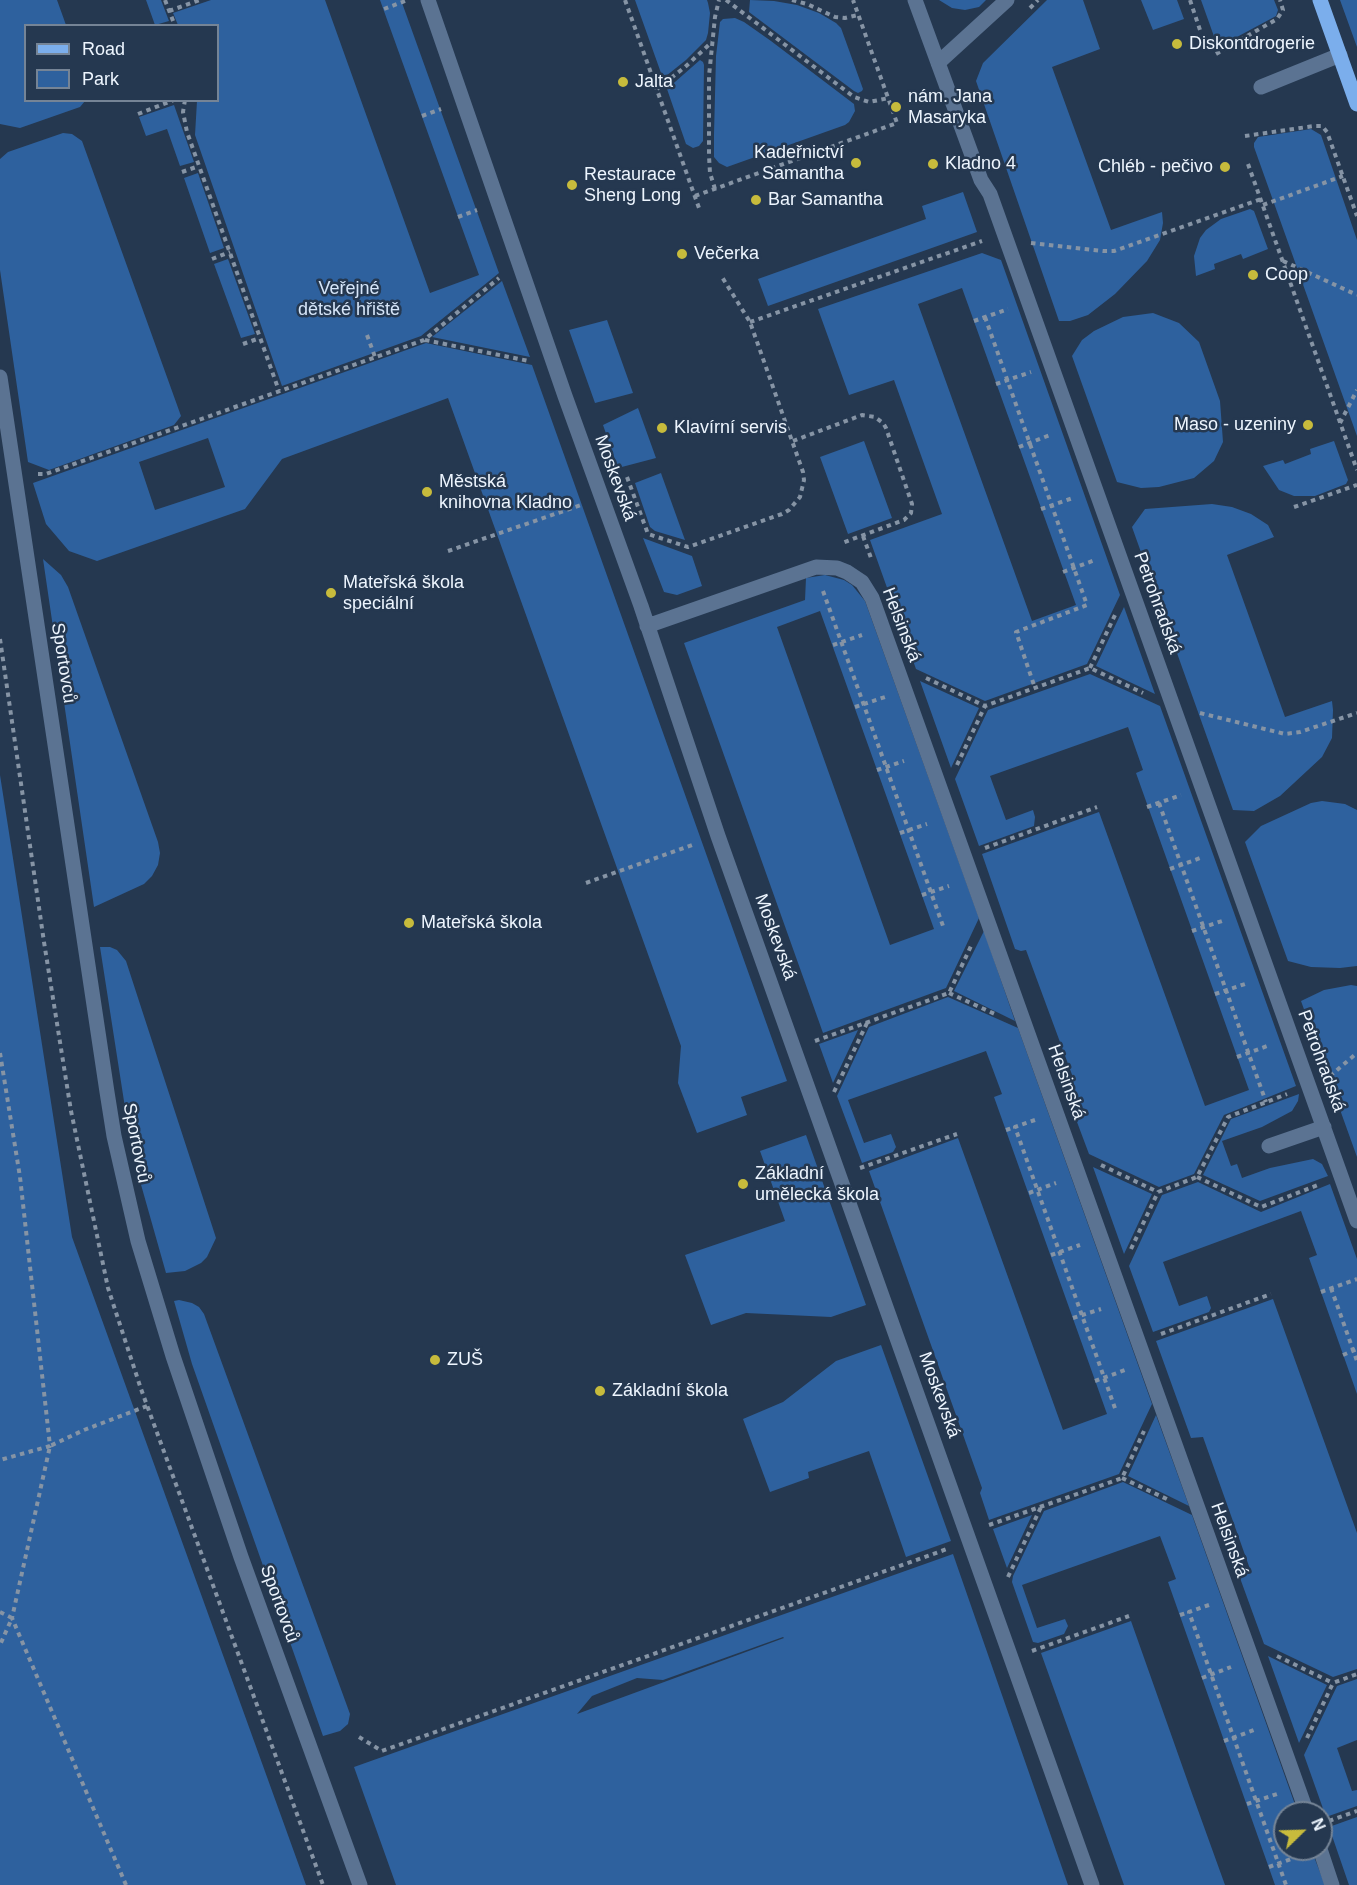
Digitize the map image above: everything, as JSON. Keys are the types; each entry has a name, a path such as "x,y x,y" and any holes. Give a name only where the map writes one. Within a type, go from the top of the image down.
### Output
{"main road":[{"path":"1320,0 1357,104"}],"street":[{"name":"Moskevská","path":"428,0 718,836 1092,1885"},
{"name":"Petrohradská","path":"915,0 981,180 990,194 1357,1221"},
{"path":"938,63 1007,0"},
{"path":"1261,87 1340,55"},
{"name":"Sportovců","path":"0,377 107,1092 120,1165 138,1241 156,1306 226,1514 360,1885"},
{"name":"Helsinská","path":"647,626 815,567 827,566 847,572 862,582 872,598 1303,1801"},
{"path":"1269,1146 1324,1127"},
{"path":"1324,1861 1332,1885"}],"path":[{"path":"165,0 174,24"},
{"path":"169,11 200,0"},
{"path":"625,0 699,208"},
{"path":"715,189 710,173 708,147 709,76 719,0"},
{"path":"726,0 854,97 869,102 888,98"},
{"path":"792,0 820,9 835,17 845,18 858,15"},
{"path":"695,196 897,123 853,0"},
{"path":"1022,16 1038,0"},
{"path":"1190,0 1201,33"},
{"path":"1216,54 1277,20 1283,10 1280,0"},
{"path":"384,9 406,1"},
{"path":"657,89 685,67 712,41"},
{"path":"138,114 169,102"},
{"path":"185,102 183,112 187,132 279,391"},
{"path":"422,116 444,108"},
{"path":"1245,136 1322,126 1327,132 1357,216"},
{"path":"1248,164 1357,470"},
{"path":"182,172 199,166"},
{"path":"1263,205 1343,176"},
{"path":"1030,252 1026,242 1114,251 1261,199"},
{"path":"458,217 481,209"},
{"path":"750,322 1004,234"},
{"path":"212,259 230,252"},
{"path":"1283,261 1357,295"},
{"path":"15,475 46,474 424,340 504,274 521,267"},
{"path":"627,477 648,534 688,547 782,514 796,504 803,489 804,480 793,441 750,322 722,277"},
{"path":"974,321 1029,302"},
{"path":"985,317 1087,605 1016,632 1035,688"},
{"path":"368,334 375,357"},
{"path":"243,344 260,338"},
{"path":"424,340 536,362"},
{"path":"996,384 1051,364"},
{"path":"1340,423 1357,390"},
{"path":"793,441 862,415 875,417 886,428 912,504 911,513 904,520 831,547"},
{"path":"1019,447 1074,427"},
{"path":"1294,507 1357,485"},
{"path":"1041,509 1096,489"},
{"path":"448,551 602,498"},
{"path":"1063,572 1118,552"},
{"path":"815,567 943,926"},
{"path":"955,769 985,706 1090,668 1130,585"},
{"path":"1090,668 1174,707"},
{"path":"922,676 985,706"},
{"path":"1193,711 1285,734 1300,732 1357,713"},
{"path":"1147,807 1202,787"},
{"path":"1159,803 1266,1102"},
{"path":"976,852 1097,807"},
{"path":"586,884 718,836"},
{"path":"1170,869 1224,850"},
{"path":"1192,931 1247,913"},
{"path":"794,1048 948,993 986,915"},
{"path":"1215,994 1269,975"},
{"path":"948,993 1026,1029"},
{"path":"833,1095 867,1022"},
{"path":"1237,1057 1292,1038"},
{"path":"0,1053 20,1177 50,1446 12,1618 0,1645"},
{"path":"1324,1080 1357,1053"},
{"path":"1128,1256 1158,1192 1197,1177 1228,1117 1309,1086"},
{"path":"1006,1130 1056,1113"},
{"path":"1015,1127 1116,1411"},
{"path":"860,1168 957,1134"},
{"path":"1095,1162 1158,1192"},
{"path":"1197,1177 1261,1207 1341,1176"},
{"path":"1029,1192 1037,1189"},
{"path":"1051,1255 1060,1252"},
{"path":"1321,1292 1357,1279"},
{"path":"1331,1288 1355,1350 1357,1361"},
{"path":"1160,1334 1271,1294"},
{"path":"1073,1318 1082,1315"},
{"path":"1343,1355 1355,1350"},
{"path":"1095,1381 1104,1378"},
{"path":"987,1526 1122,1478 1159,1400"},
{"path":"0,1460 50,1446 84,1430 147,1406"},
{"path":"1122,1478 1200,1515"},
{"path":"1006,1580 1041,1507"},
{"path":"359,1737 382,1751 956,1545"},
{"path":"1180,1615 1229,1597"},
{"path":"0,1612 12,1618 126,1885"},
{"path":"1189,1612 1286,1885"},
{"path":"1032,1651 1129,1616"},
{"path":"1270,1653 1334,1683"},
{"path":"1303,1745 1334,1683 1357,1674"},
{"path":"1202,1678 1211,1675"},
{"path":"1224,1741 1233,1738"},
{"path":"1247,1804 1256,1801"},
{"path":"1333,1819 1357,1811"},
{"path":"1269,1867 1278,1863"}],"green space":[{"path":"0,0 57,0 66,24 24,24 24,102 84,102 80,107 20,128 0,124"},
{"path":"146,0 161,0 169,21 155,24"},
{"name":"Veřejné dětské hřiště","path":"211,0 325,0 430,293 479,275 380,0 401,0 499,273 421,336 282,386 195,135 197,102 219,102 219,24 178,24 173,13"},
{"path":"635,0 707,0 710,13 706,40 666,76 661,73"},
{"path":"750,0 797,5 819,13 836,23 841,28 862,91 858,93 854,91 749,12"},
{"path":"939,0 986,0 979,7 965,10 952,8"},
{"path":"1047,0 1083,0 1100,49 1052,67 1111,230 1162,212 1163,223 1160,240 1147,261 1115,294 1088,315 1070,321 1059,321 976,81 983,63"},
{"path":"1141,0 1177,0 1184,19 1153,30"},
{"path":"1201,0 1274,0 1278,10 1276,16 1222,45 1216,42"},
{"path":"1340,0 1357,0 1357,47"},
{"path":"735,18 771,41 854,104 855,111 849,122 727,167 719,163 714,157 716,56 720,22 723,19"},
{"path":"700,60 704,65 703,141 699,146 693,148 686,144 667,89"},
{"path":"174,105 194,162 180,166 167,129 146,136 139,117"},
{"path":"1311,129 1321,135 1357,240 1357,436 1254,147 1258,137"},
{"path":"63,133 72,134 82,141 181,416 174,425 49,470 28,462 0,270 0,159 8,152"},
{"path":"198,173 224,248 210,253 184,178"},
{"path":"963,192 977,232 768,306 758,279 926,219 922,206"},
{"path":"1250,209 1254,211 1268,249 1243,259 1241,254 1214,264 1215,269 1196,276 1194,256 1200,238 1206,230 1221,219"},
{"path":"982,253 1001,260 1120,595 1087,664 985,701 916,669 870,540 942,514 894,380 849,395 818,309","holes":["962,288 1076,605 1032,621 918,304"]},
{"path":"228,259 255,334 241,338 214,264"},
{"path":"502,281 530,357 432,337"},
{"path":"1153,313 1179,323 1199,342 1220,401 1223,442 1214,461 1194,478 1159,487 1141,488 1117,482 1072,356 1082,340 1094,331 1123,317"},
{"path":"607,320 633,393 595,403 569,330"},
{"path":"426,343 532,365 787,1081 741,1097 747,1115 697,1133 678,1083 681,1046 448,398 282,459 245,509 97,561 69,551 46,524 33,483","holes":["208,438 225,487 155,510 139,462"]},
{"path":"638,408 656,458 618,468 603,425"},
{"path":"864,441 892,518 848,534 820,457"},
{"path":"1334,441 1348,480 1346,484 1315,496 1294,496 1279,490 1263,466 1283,460 1285,464 1311,454 1310,449"},
{"path":"661,473 685,540 655,531 650,527 635,483"},
{"path":"1212,504 1232,507 1251,514 1268,525 1274,537 1227,555 1285,717 1332,701 1332,738 1322,757 1280,796 1254,811 1233,810 1132,527 1145,509"},
{"path":"643,538 692,556 702,586 677,595 664,592"},
{"path":"43,559 61,575 68,587 160,853 158,865 144,884 94,907"},
{"path":"825,575 844,580 852,585 865,601 979,918 946,988 823,1033 684,643 805,600 806,578","holes":["820,611 934,929 890,945 777,627"]},
{"path":"1124,607 1155,694 1096,666"},
{"path":"1090,674 1160,706 1296,1086 1224,1115 1194,1174 1159,1187 1089,1154 1065,1090 1069,1082 1074,1080 1026,950 1015,949 982,854 1099,812 1205,1106 1249,1090 1136,773 1143,770 1128,727 990,776 1006,820 1033,810 1034,826 979,846 955,779 988,710"},
{"path":"920,681 979,708 951,768"},
{"path":"0,775 72,1237 306,1885 0,1885"},
{"path":"1322,801 1345,804 1357,810 1357,966 1311,967 1288,961 1245,842 1261,826 1311,803"},
{"path":"984,931 1015,1021 954,991"},
{"path":"100,947 117,950 126,961 216,1238 207,1257 201,1263 185,1271 166,1273 138,1174 126,1114"},
{"path":"1357,986 1357,1157 1301,1001 1324,990"},
{"path":"948,997 1018,1028 1152,1404 1119,1474 989,1520 980,1493 982,1488 869,1171 958,1138 1063,1430 1107,1414 994,1097 1002,1094 986,1051 848,1100 864,1143 891,1134 896,1147 893,1152 862,1163 837,1096 869,1027"},
{"path":"858,1030 833,1083 819,1044"},
{"path":"1299,1094 1292,1111 1262,1127 1222,1141 1231,1166 1237,1164 1242,1178 1270,1168 1313,1159 1322,1164 1328,1176 1260,1201 1203,1175 1231,1119"},
{"path":"806,1135 866,1305 831,1317 746,1313 711,1325 685,1255 785,1221 760,1151"},
{"path":"1093,1167 1152,1194 1124,1254"},
{"path":"1198,1182 1261,1212 1330,1184 1357,1259 1357,1394 1309,1258 1317,1255 1301,1211 1163,1262 1179,1306 1207,1296 1211,1308 1209,1312 1153,1332 1129,1266 1162,1195"},
{"path":"1273,1299 1357,1533 1357,1669 1333,1677 1264,1644 1240,1578 1243,1572 1250,1569 1203,1437 1191,1438 1156,1341"},
{"path":"174,1301 192,1303 204,1314 350,1714 348,1724 340,1731 323,1736 192,1364"},
{"path":"881,1345 951,1541 906,1557 869,1451 808,1472 809,1478 770,1492 743,1419 783,1402 836,1361"},
{"path":"1156,1415 1189,1506 1128,1476"},
{"path":"1123,1482 1192,1515 1294,1801 1273,1801 1273,1861 1316,1861 1325,1885 1275,1885 1168,1582 1176,1579 1160,1536 1022,1585 1037,1628 1065,1619 1068,1626 1064,1634 1038,1643 1033,1642 1012,1582 1044,1511"},
{"path":"1032,1515 1007,1568 993,1529"},
{"path":"953,1554 1068,1885 396,1885 354,1767","holes":["784,1638 577,1714 592,1696 637,1678 663,1680"]},
{"path":"1131,1621 1225,1885 1124,1885 1041,1653"},
{"path":"1268,1656 1327,1685 1299,1743"},
{"path":"1357,1679 1357,1740 1337,1748 1352,1791 1357,1790 1357,1806 1333,1815 1333,1801 1320,1801 1304,1755 1337,1686"},
{"path":"1357,1817 1357,1885 1349,1885 1333,1839 1333,1826"}],"place":[{"name":"Diskontdrogerie","path":"1177,44"},
{"name":"Jalta","path":"623,82"},
{"name":"nám. Jana Masaryka","path":"896,107"},
{"name":"Kadeřnictví Samantha","path":"856,163"},
{"name":"Kladno 4","path":"933,164"},
{"name":"Chléb - pečivo","path":"1225,167"},
{"name":"Restaurace Sheng Long","path":"572,185"},
{"name":"Bar Samantha","path":"756,200"},
{"name":"Večerka","path":"682,254"},
{"name":"Coop","path":"1253,275"},
{"name":"Maso - uzeniny","path":"1308,425"},
{"name":"Klavírní servis","path":"662,428"},
{"name":"Městská knihovna Kladno","path":"427,492"},
{"name":"Mateřská škola speciální","path":"331,593"},
{"name":"Mateřská škola","path":"409,923"},
{"name":"Základní umělecká škola","path":"743,1184"},
{"name":"ZUŠ","path":"435,1360"},
{"name":"Základní škola","path":"600,1391"}]}
